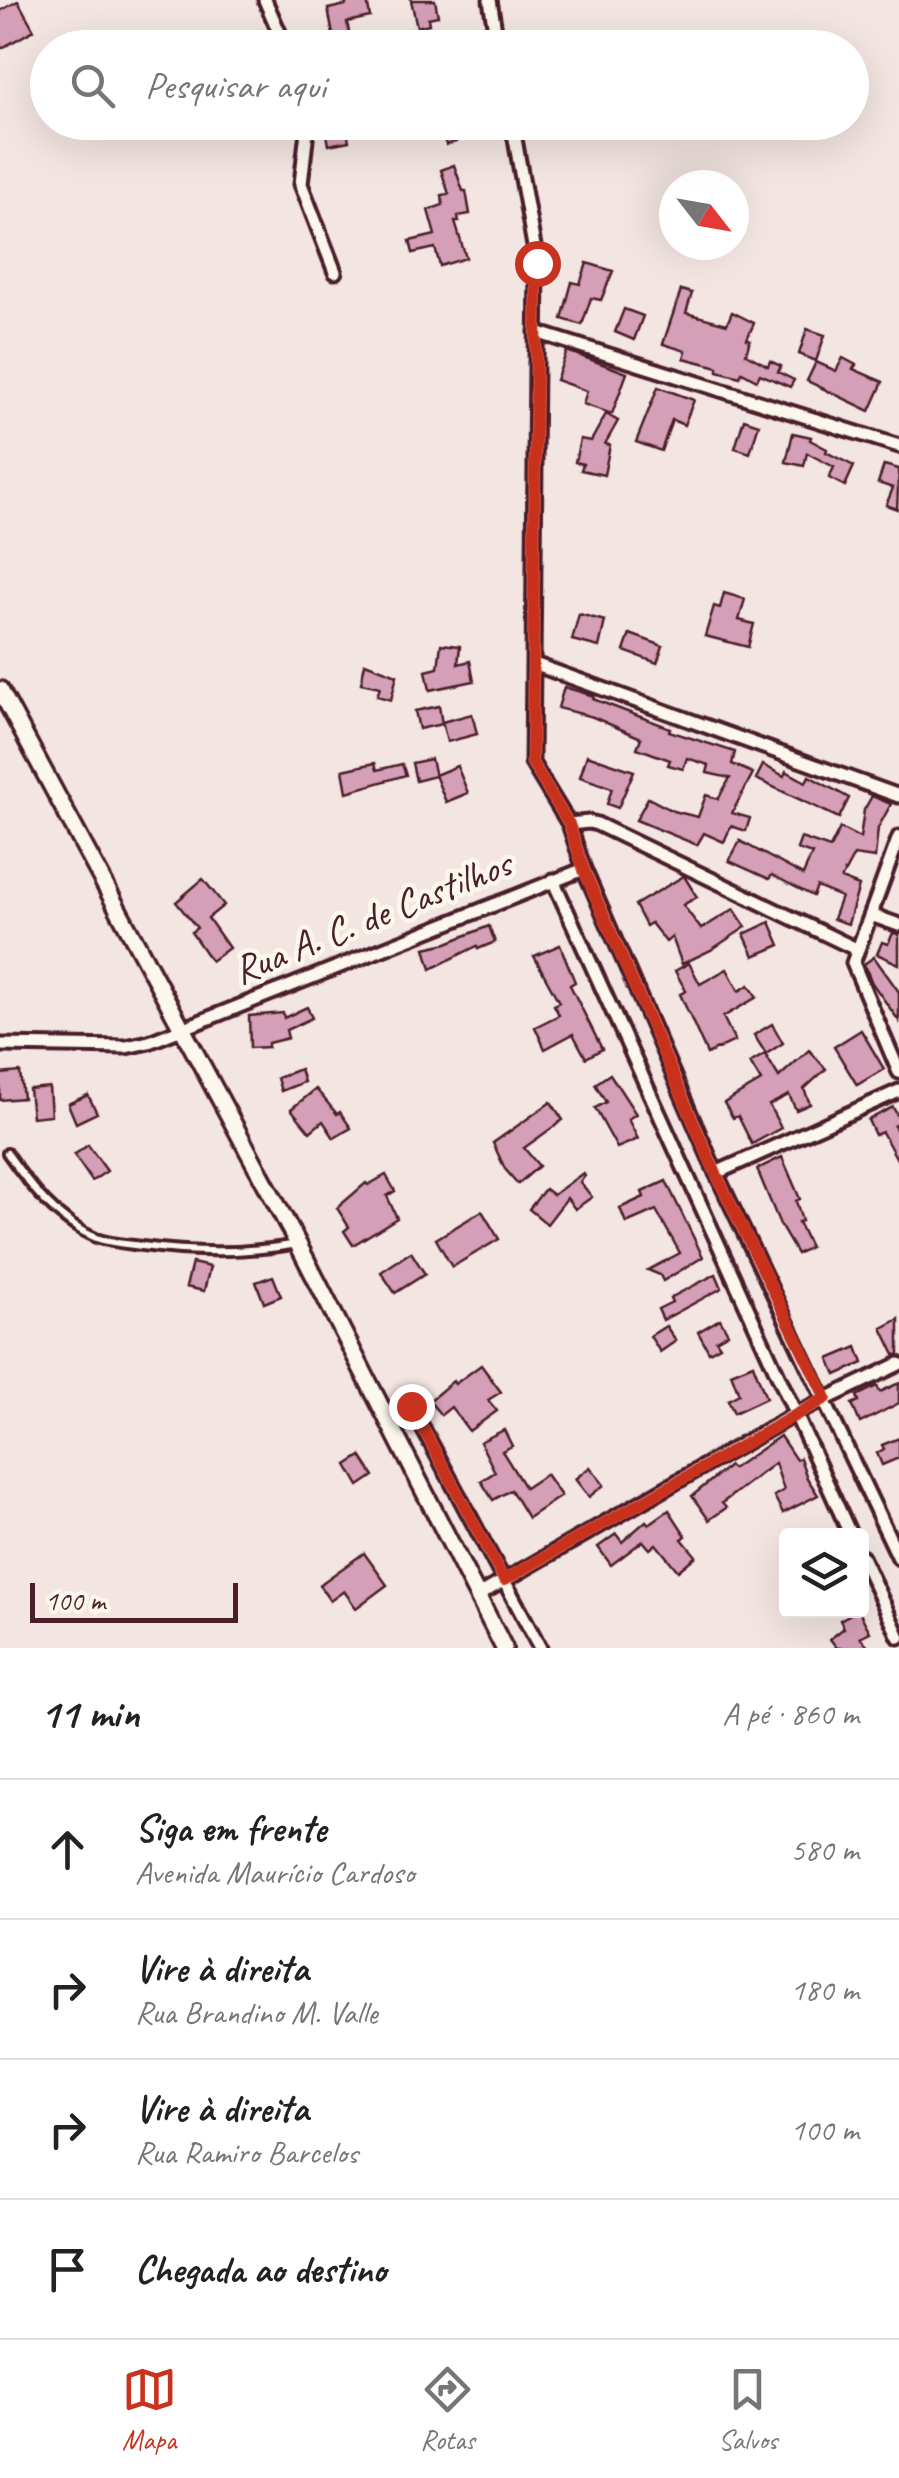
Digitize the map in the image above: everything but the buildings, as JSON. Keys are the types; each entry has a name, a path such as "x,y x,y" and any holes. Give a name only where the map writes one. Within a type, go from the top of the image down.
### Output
{"main road":[{"path":"0,690 298,1244 504,1648"}],"street":[{"path":"265,0 278,30"},
{"path":"490,0 495,30"},
{"path":"306,140 301,184 334,272"},
{"path":"515,140 537,263 532,763 569,824 584,870 716,1174 899,1558"},
{"path":"536,332 899,446"},
{"path":"534,664 899,796"},
{"path":"569,824 597,824 856,949"},
{"path":"899,837 856,949 854,972 899,1072"},
{"name":"Rua A. C. de Castilhos","path":"0,1044 126,1047 149,1042 584,870"},
{"path":"554,880 848,1528"},
{"path":"871,915 899,925"},
{"path":"716,1174 899,1091"},
{"path":"477,1596 795,1414 899,1364"},
{"path":"411,1406 540,1648"},
{"path":"869,1572 899,1638"}],"lane":[{"path":"6,1153 30,1186 62,1217 100,1239 207,1254 260,1252 298,1244"}],"route":[{"path":"411,1406 504,1580 826,1398 716,1174 584,870 569,824 532,763 537,263"}]}
